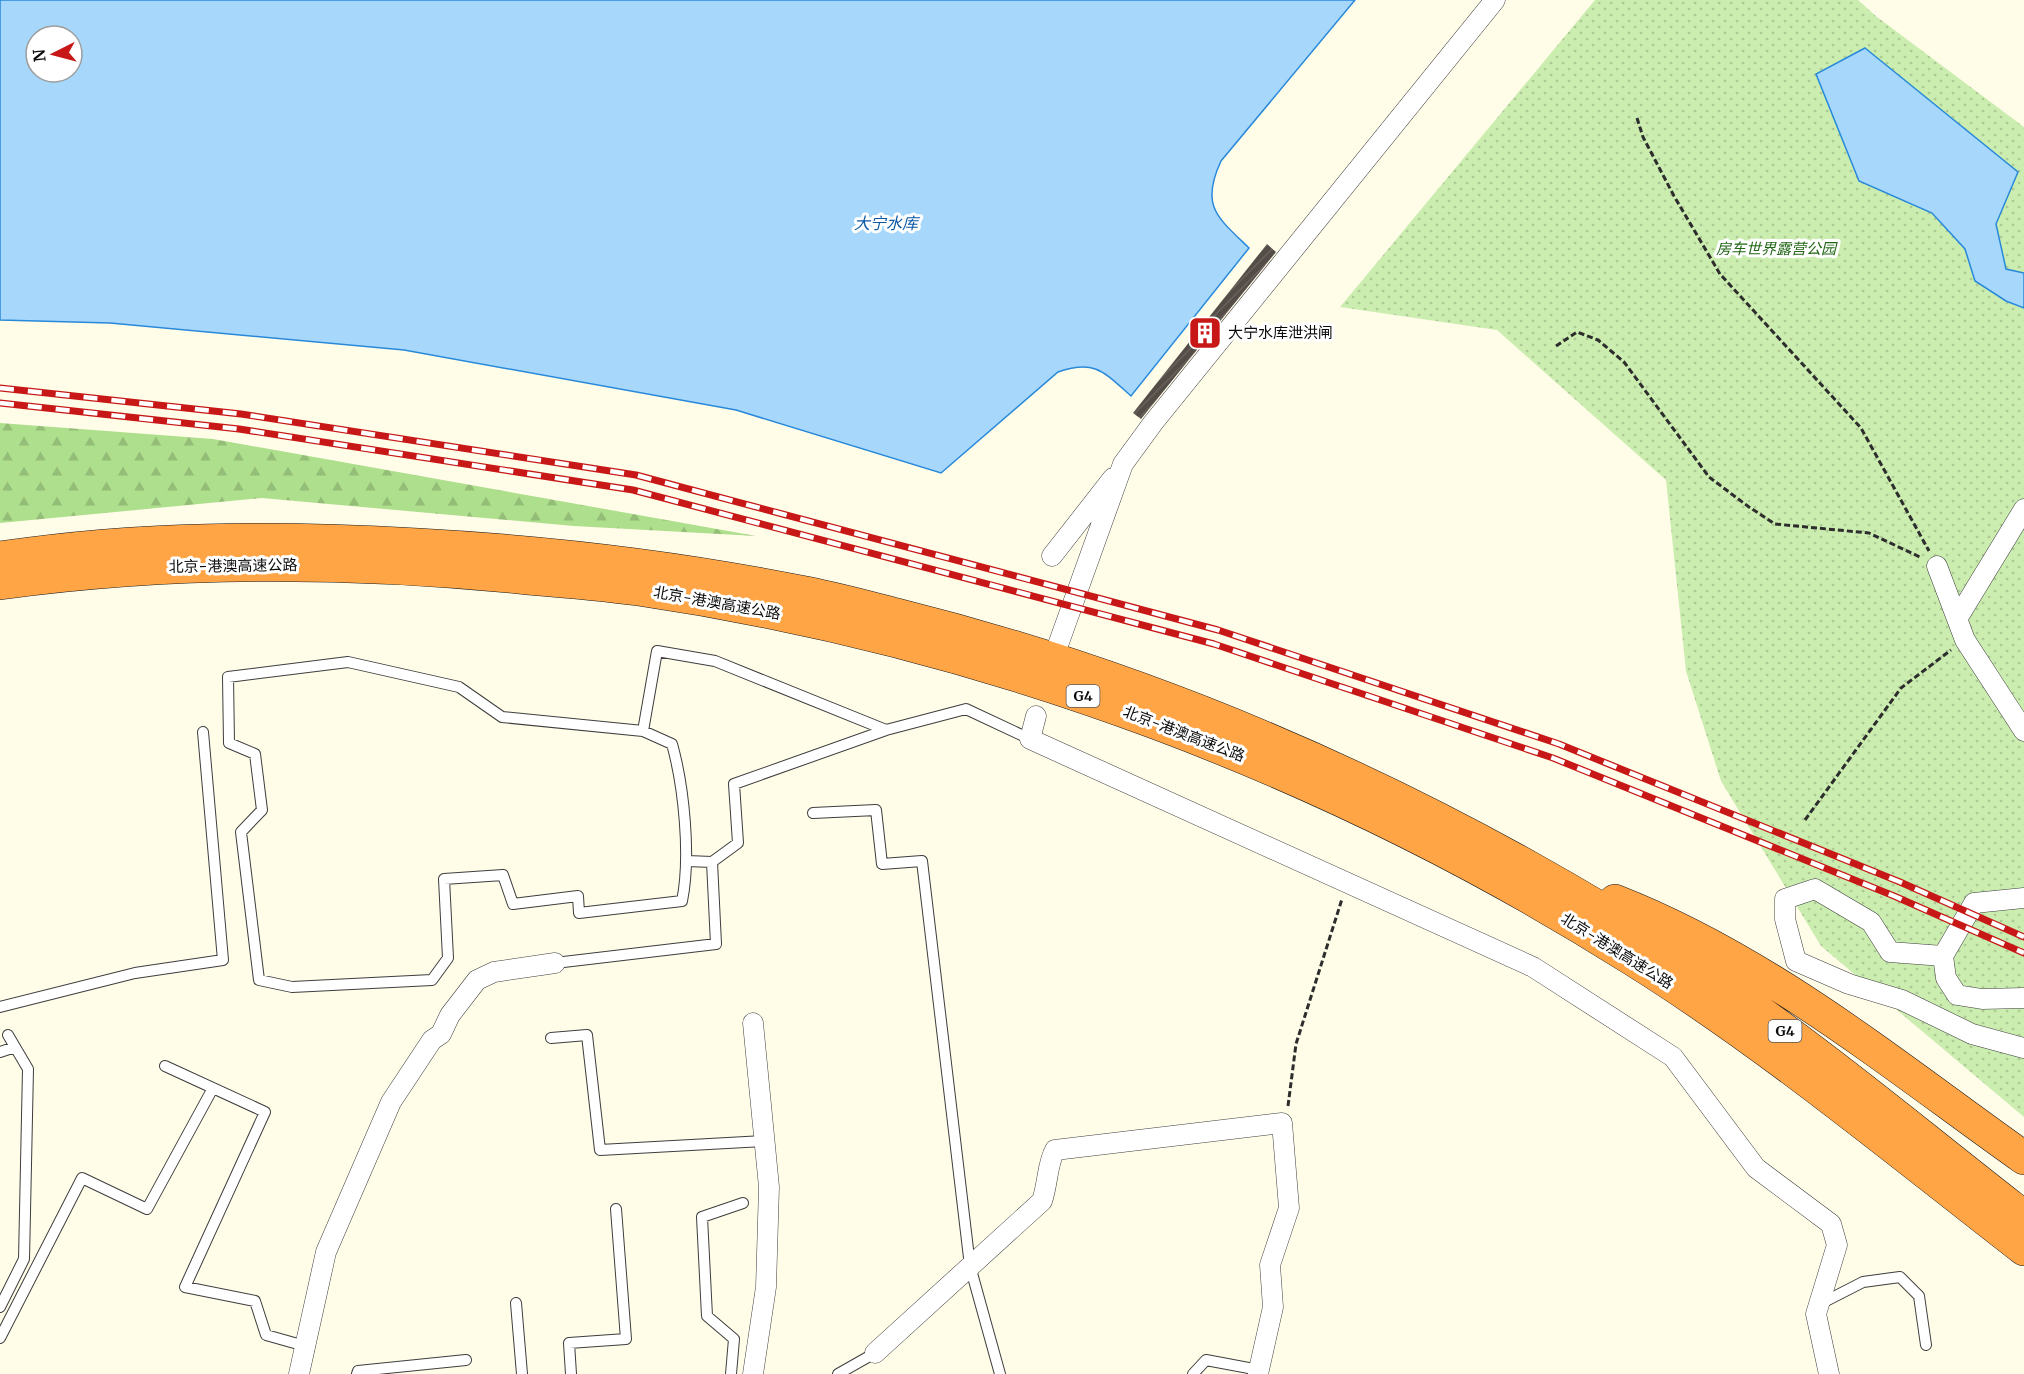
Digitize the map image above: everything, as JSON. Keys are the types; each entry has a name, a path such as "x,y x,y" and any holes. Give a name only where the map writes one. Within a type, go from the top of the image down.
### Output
{"highway":[{"name":"北京-港澳高速公路","path":"0,558 180,539 334,540 472,548 638,565 803,592 951,629 1103,674 1253,733 1402,801 1530,868 1652,941 1770,1019 2024,1218"},
{"name":"北京-港澳高速公路","path":"0,583 182,565 335,564 473,572 636,589 799,618 936,651 1095,700 1251,760 1386,822 1518,891 1635,960 1753,1040 2024,1249"},
{"path":"1530,868 1659,918 1727,953 1788,990 2024,1158"}],"street":[{"path":"1052,556 1153,423 1495,0"},
{"path":"1058,645 1123,464"},
{"path":"1957,619 2024,509"},
{"path":"1937,566 1965,640 2024,730"},
{"path":"1036,716 1030,740 1533,967 1673,1057 1756,1168 1831,1224 1837,1245 1816,1314 1829,1374"},
{"path":"1943,956 1890,952 1871,922 1815,889 1785,899 1785,919 1796,961 1849,984 1902,1000 1972,1034 2024,1048"},
{"path":"2024,898 1974,903 1943,956 1946,978 1957,995 1982,999 2024,998"},
{"path":"298,1374 326,1252 392,1102 432,1040 441,1034 450,1015 477,980 494,972 555,963"},
{"path":"753,1023 769,1187 766,1287 753,1374"},
{"path":"874,1353 1042,1201 1049,1180 1050,1160 1055,1150 1282,1123 1289,1208 1270,1265 1273,1307 1258,1372"}],"lane":[{"path":"643,731 657,651 715,662 886,730"},
{"path":"348,662 459,687 502,717 643,731 672,744 678,764 688,874 682,901 579,913 578,896 513,904 503,875 444,879 448,958 432,980 292,987 259,980 241,832 262,810 255,754 229,743 228,677 348,662"},
{"path":"687,861 712,862 738,843 734,784 886,730 966,709 1030,740"},
{"path":"0,1007 135,973 223,960 203,732"},
{"path":"813,813 876,810 882,864 922,861 970,1266 1000,1374"},
{"path":"555,963 716,944 712,862"},
{"path":"0,1307 24,1260 28,1069 8,1035"},
{"path":"551,1038 587,1035 600,1150 764,1142"},
{"path":"0,1052 15,1047"},
{"path":"165,1066 265,1112 185,1287 255,1301 266,1335 305,1346"},
{"path":"0,1338 82,1178 147,1209 213,1088"},
{"path":"731,1374 734,1339 707,1316 702,1217 743,1203"},
{"path":"571,1374 569,1343 626,1339 616,1209"},
{"path":"1820,1304 1863,1282 1900,1277 1919,1296 1926,1345"},
{"path":"516,1303 522,1374"},
{"path":"838,1374 874,1353"},
{"path":"357,1374 358,1371 466,1360"},
{"path":"1193,1374 1206,1360 1258,1372"}],"path":[{"path":"1636,118 1643,137 1674,196 1720,274 1861,428 1937,566"},
{"path":"1556,346 1577,332 1598,340 1624,362 1709,477 1775,524 1869,533 1937,566"},
{"path":"1804,820 1900,688 1965,640"},
{"path":"1282,1123 1287,1110 1296,1044 1335,927 1347,883"}],"green space":[{"name":"房车世界露营公园","path":"1595,0 1858,0 1877,17 2024,127 2024,1117 1821,946 1721,781 1686,671 1666,480 1497,330 1340,307"},
{"path":"0,423 213,439 756,536 574,526 262,498 0,523"}],"water":[{"name":"大宁水库","path":"0,0 1355,0 1221,161 1212,189 1215,210 1228,228 1249,248 1131,396 1106,374 1098,370 1081,367 1058,372 941,473 736,410 404,350 110,323 0,320"},
{"path":"1865,48 2018,172 1996,224 2006,269 2024,273 2024,308 2006,301 1975,281 1965,249 1932,213 1859,181 1816,74"}],"building":[{"name":"大宁水库泄洪闸","path":"1267,244 1276,252 1141,419 1133,413"}],"railway":[{"path":"0,388 241,414 636,475 1218,630 1559,744 1900,882 2024,937"},
{"path":"0,403 239,429 633,490 1214,644 1553,758 1894,896 2024,953"}],"place":[{"name":"大宁水库泄洪闸","path":"1205,333"}]}
